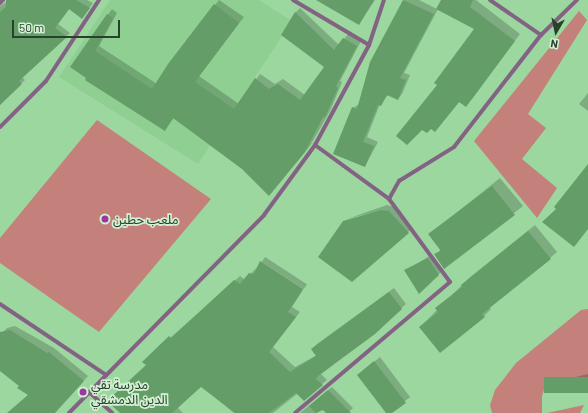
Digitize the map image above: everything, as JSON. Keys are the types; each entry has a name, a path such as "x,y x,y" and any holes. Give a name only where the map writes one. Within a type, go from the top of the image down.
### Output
{"street":[{"path":"0,127 46,81 99,0"},
{"path":"294,0 369,45"},
{"path":"69,413 264,215 315,145 369,45 384,0"},
{"path":"490,0 541,35"},
{"path":"389,199 399,181 454,147 541,35 576,0"},
{"path":"295,413 450,282 389,199 315,145"},
{"path":"0,304 106,375"},
{"path":"89,392 112,413"}],"shaded area":[{"path":"110,0 259,0 292,21 198,164 59,77"},
{"path":"579,11 587,20 528,114 546,128 522,159 557,188 537,218 474,141"},
{"name":"ملعب حطين","path":"97,120 211,199 99,332 0,263 0,238"},
{"path":"588,309 588,377 545,387 542,396 542,413 492,413 490,405 495,390 516,363 581,310"},
{"path":"584,405 580,413 547,413"}],"building":[{"path":"6,0 76,0 90,8 82,19 69,9 55,28 67,37 19,81 22,84 0,105 0,12 6,7"},
{"path":"316,0 374,0 359,25"},
{"path":"403,0 434,14 400,78 406,80 398,100 387,95 381,106 378,105 363,142 374,146 365,167 333,154 352,107 357,109 370,62"},
{"path":"441,0 473,0 470,7 515,41 466,107 459,102 435,132 431,129 427,133 422,130 407,145 396,136 437,85 434,83 474,29 436,9"},
{"path":"214,4 239,23 195,82 234,109 255,78 269,89 278,84 300,100 324,67 281,35 295,12 334,50 343,38 357,46 336,86 338,88 325,117 323,117 305,152 269,196 242,169 173,118 165,131 85,80 86,78 70,67 107,14 113,18 95,51 152,89 168,64"},
{"path":"588,164 588,229 574,247 542,222 556,209 554,207"},
{"path":"492,186 515,215 444,269 434,254 441,251 428,234"},
{"path":"381,210 389,211 409,233 352,282 318,257 343,221"},
{"path":"528,231 551,259 482,314 485,317 440,353 419,327 438,312 435,308 462,287 461,285"},
{"path":"428,258 439,275 419,294 404,270"},
{"path":"260,261 303,289 288,312 296,317 269,352 290,372 316,356 311,349 389,292 402,309 375,334 318,376 316,379 323,385 304,401 296,393 269,413 235,413 201,387 172,413 120,413 107,401 146,365 142,362 169,336 171,338 234,280 240,284 249,273 254,274"},
{"path":"10,330 47,353 49,352 84,381 55,413 7,413 28,395 17,388 19,386 0,371 0,332"},
{"path":"374,361 406,403 392,413 386,413 357,375"},
{"path":"544,377 588,377 588,393 544,393"},
{"path":"328,390 351,413 326,413 323,410 316,413 309,406"}],"place":[{"name":"ملعب حطين","path":"105,219"},
{"name":"مدرسة تقي الدين الدمشقي","path":"83,392"}]}
